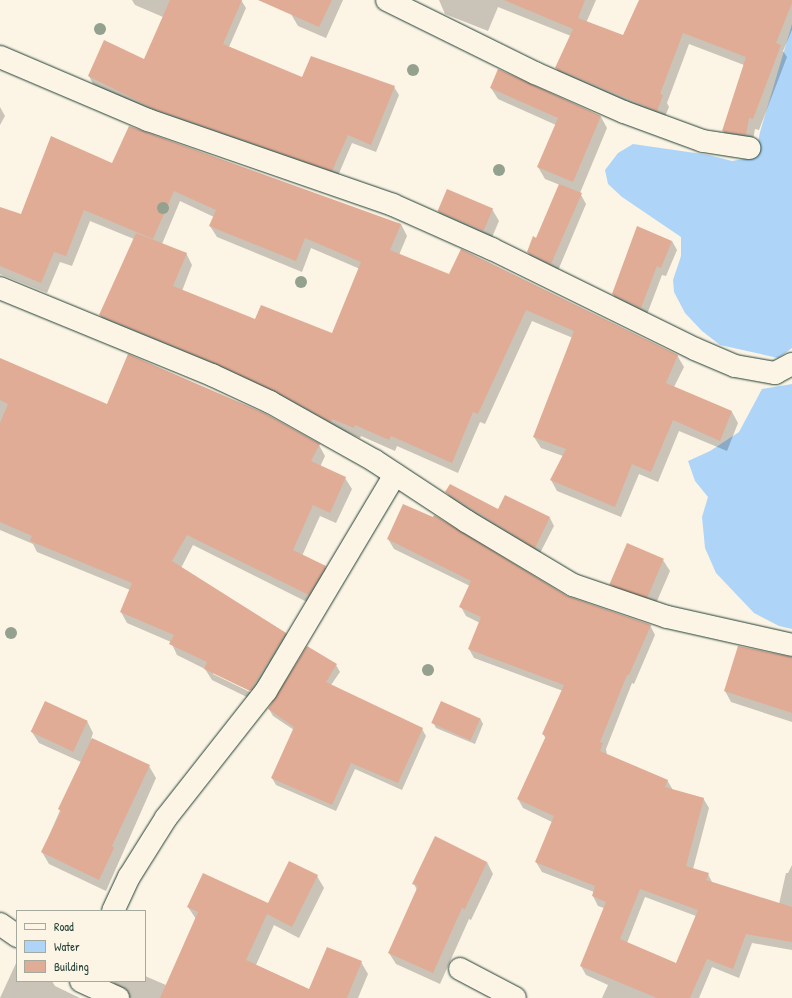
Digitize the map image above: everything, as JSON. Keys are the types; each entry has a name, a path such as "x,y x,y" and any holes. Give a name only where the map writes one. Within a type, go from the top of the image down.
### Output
{"street":[{"path":"387,0 535,73 624,112 703,141 749,148"},
{"path":"0,57 148,120 393,205 492,249 695,349 735,366 775,373 792,364"},
{"path":"0,288 212,375 270,402 395,475 544,570 573,585 667,617 792,645"},
{"path":"113,910 129,877 166,818 266,691 395,475"},
{"path":"0,924 16,935"},
{"path":"460,969 515,998"},
{"path":"83,982 118,998"}],"water":[{"path":"792,24 792,348 778,358 720,345 702,331 685,313 674,292 673,280 681,256 681,237 622,197 608,184 605,170 618,153 633,144 709,155 732,161 755,157 760,132"},
{"path":"792,384 792,629 779,626 754,613 716,573 705,548 702,517 708,497 695,481 688,461 710,451 739,432 762,389"}],"building":[{"path":"170,0 242,0 223,44 302,77 311,56 395,86 371,145 348,135 332,171 152,108 88,76 104,40 144,59"},
{"path":"258,0 332,0 319,27"},
{"path":"504,0 585,0 578,18 623,35 639,0 792,0 792,3 776,43 781,45 753,119 749,118 746,135 722,131 746,57 683,33 660,94 663,95 657,111 555,68 573,29"},
{"path":"498,69 601,116 573,182 537,167 558,118 490,88"},
{"path":"129,126 401,224 390,250 449,274 461,249 678,355 666,383 732,411 720,441 673,420 651,472 632,464 615,507 550,480 566,449 533,437 574,331 526,310 478,414 473,412 452,463 391,436 389,440 355,425 354,428 332,419 331,422 275,391 217,364 99,315 136,233 187,253 173,286 255,319 261,305 332,333 361,262 305,238 296,261 209,226 216,210 174,191 153,239 84,210 66,256 54,252 41,283 0,266 0,207 21,214 51,136 112,163"},
{"path":"559,184 582,193 551,264 527,252 533,236 536,238"},
{"path":"447,189 493,209 484,231 438,211"},
{"path":"637,226 672,241 661,268 657,266 641,308 612,294"},
{"path":"128,354 264,413 320,444 311,461 346,477 330,513 313,505 293,550 326,566 309,595 187,535 172,561 286,633 250,691 204,669 207,662 169,644 174,635 120,612 132,583 30,541 32,536 0,522 0,423 8,404 0,400 0,358 107,404"},
{"path":"450,484 498,509 505,495 550,517 535,548 445,492"},
{"path":"403,504 433,517 434,515 567,596 651,625 629,675 627,675 600,742 603,743 600,751 668,780 665,787 704,798 686,866 709,873 706,880 792,907 792,942 746,934 733,969 707,959 690,998 657,998 580,966 606,902 592,896 595,886 535,862 554,816 517,799 546,736 542,734 564,685 468,649 481,617 459,607 471,581 387,539","holes":["640,889 698,910 676,963 620,939"]},
{"path":"627,543 664,559 646,600 609,584"},
{"path":"307,646 337,664 326,682 423,728 398,783 351,763 332,805 271,778 294,727 268,709"},
{"path":"738,646 792,657 792,713 724,691"},
{"path":"45,701 88,721 73,752 31,732"},
{"path":"441,701 480,718 471,740 431,723"},
{"path":"92,738 150,765 112,846 114,848 99,880 41,852 61,811 58,809"},
{"path":"435,836 487,862 465,909 462,908 433,973 388,953 418,886 412,884"},
{"path":"289,861 318,875 292,927 267,914 246,960 309,989 327,947 362,961 347,998 160,998 198,912 187,907 203,873 268,903"}]}
